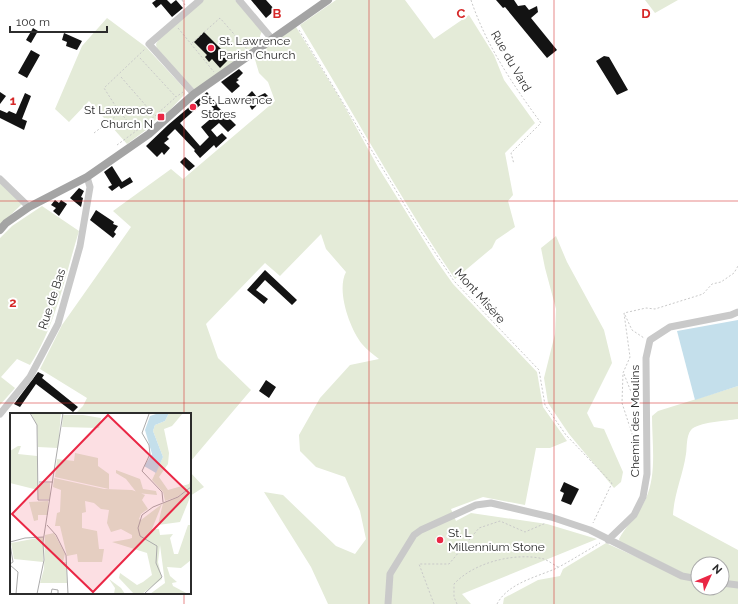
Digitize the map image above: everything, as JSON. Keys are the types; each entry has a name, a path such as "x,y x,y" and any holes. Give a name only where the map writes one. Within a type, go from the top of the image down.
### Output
{"main road":[{"path":"0,230 6,223 29,207 87,177 150,134 192,92 328,0"}],"street":[{"path":"192,92 149,44 200,0"},
{"path":"239,0 272,39"},
{"name":"Rue de Bas","path":"0,414 30,377 58,324 80,246 90,187 87,177"},
{"path":"0,179 29,207"},
{"path":"649,343 650,340 670,327 731,315 738,312"},
{"name":"Chemin des Moulins","path":"608,540 634,515 643,497 647,474 646,358 649,343"},
{"path":"388,604 390,574 414,535 421,530 476,505 491,503 557,519 590,530 682,576 690,578"}],"path":[{"name":"Rue du Vard","path":"471,0 476,16 509,79 541,123 511,153 514,164"},
{"path":"192,43 220,18 247,49"},
{"name":"Mont Misère","path":"295,22 418,227 454,281 539,370 545,405 566,435 612,483 590,530"},
{"path":"174,23 216,74"},
{"path":"135,132 104,88 149,44"},
{"path":"140,58 176,97"},
{"path":"121,77 155,116"},
{"path":"117,145 155,116 176,97 192,92"},
{"path":"94,133 120,112"},
{"path":"624,313 632,330 649,343"},
{"path":"623,373 640,414"},
{"path":"434,604 419,564 449,564 479,528 500,521 525,532 557,519"},
{"path":"497,604 505,593 513,588 558,567 608,540"},
{"path":"457,604 454,597 454,584 469,571 515,556 546,560 558,567"}],"green space":[{"path":"203,0 235,0 262,31 260,36 261,41 195,90 157,50 156,44 159,39"},
{"path":"336,0 405,0 434,39 469,15 494,55 504,80 535,123 505,153 513,195 508,201 515,227 496,240 492,248 455,279 395,185 300,25"},
{"path":"645,0 678,0 655,13"},
{"path":"107,18 146,47 184,88 185,94 167,113 163,112 146,130 127,144 89,101 69,122 55,109 82,46"},
{"path":"296,27 341,100 378,167 436,260 453,284 537,372 543,407 567,441 550,448 536,448 525,505 483,497 451,509 456,521 471,513 547,524 597,539 462,594 471,604 328,604 311,567 264,492 283,495 336,546 355,554 366,539 360,511 345,477 316,467 300,451 299,435 320,398 350,365 379,359 362,344 353,329 346,310 344,299 343,280 346,272 326,249 321,234 280,276 265,263 206,324 218,358 251,390 191,461 191,413 76,413 83,406 87,398 40,369 62,325 131,227 113,211 171,169 183,179 275,101 268,82 259,73 254,56"},
{"path":"0,183 22,204 0,225"},
{"path":"42,206 79,231 59,300 47,334 30,365 17,359 1,377 15,388 0,405 0,238 12,226"},
{"path":"556,236 567,262 604,330 612,363 587,413 594,427 604,429 623,472 621,482 614,488 569,434 548,403 544,378 555,334 556,309 541,248"},
{"path":"738,386 738,419 700,425 695,427 689,433 685,462 675,500 673,515 738,550 738,583 730,582 730,556 690,556 690,575 683,574 620,543 619,539 646,498 652,479 652,416 658,411"},
{"path":"191,473 204,487 191,495"},
{"path":"606,543 682,578 690,580 690,596 730,596 730,586 738,587 738,604 503,604 504,598 538,580 560,576 563,569"}],"water":[{"path":"738,320 738,386 695,400 677,331"}],"building":[{"path":"156,0 167,0 171,4 176,0 183,8 172,17 161,4 156,8 152,3"},
{"path":"251,0 266,0 275,10 266,18"},
{"path":"496,0 514,0 518,6 525,5 529,10 537,6 538,12 531,18 557,50 547,58 505,7 503,8"},
{"path":"33,28 38,31 31,43 26,40"},
{"name":"St. Lawrence Parish Church","path":"204,32 230,58 220,68 212,59 209,62 205,57 207,55 194,42"},
{"path":"64,33 82,41 77,50 66,46 67,42 62,40"},
{"path":"31,50 40,55 27,78 18,73"},
{"path":"604,56 609,57 628,90 617,95 596,61"},
{"path":"239,69 243,73 236,82 240,86 232,93 221,82"},
{"path":"252,91 257,97 265,93 269,97 261,105 259,103 252,110 245,98"},
{"path":"0,92 6,96 0,104"},
{"path":"207,92 218,105 217,106 236,125 228,132 219,123 211,130 217,137 222,133 227,138 216,148 214,145 200,158 194,151 195,150 175,129 167,137 169,139 164,143 170,148 164,155 162,152 157,157 146,146","holes":["206,100 214,109 212,111 215,115 201,127 209,137 200,146 180,123"]},
{"path":"25,93 31,96 22,119 27,121 24,130 0,118 0,110 7,113 9,111 16,114"},
{"path":"185,157 195,166 189,171 180,162"},
{"path":"112,166 122,182 130,177 133,182 121,189 119,186 112,191 108,187 112,185 104,172"},
{"path":"79,188 84,191 81,197 83,198 81,207 70,198"},
{"path":"55,200 59,203 61,200 67,204 59,216 53,211 56,208 51,205"},
{"path":"96,210 114,222 113,224 118,226 114,232 116,234 113,238 90,220"},
{"path":"265,270 297,300 292,305 265,280 256,290 268,299 264,304 247,290"},
{"path":"38,372 44,375 42,378 78,407 73,412 36,384 20,407 14,404"},
{"path":"266,380 276,387 269,398 259,391"},
{"path":"564,482 579,489 571,505 561,501 564,493 560,491"}],"place":[{"name":"St. Lawrence Parish Church","path":"211,48"},
{"name":"St. Lawrence Stores","path":"193,107"},
{"name":"St Lawrence Church N","path":"161,117"},
{"name":"St. L Millennium Stone","path":"440,540"}]}
